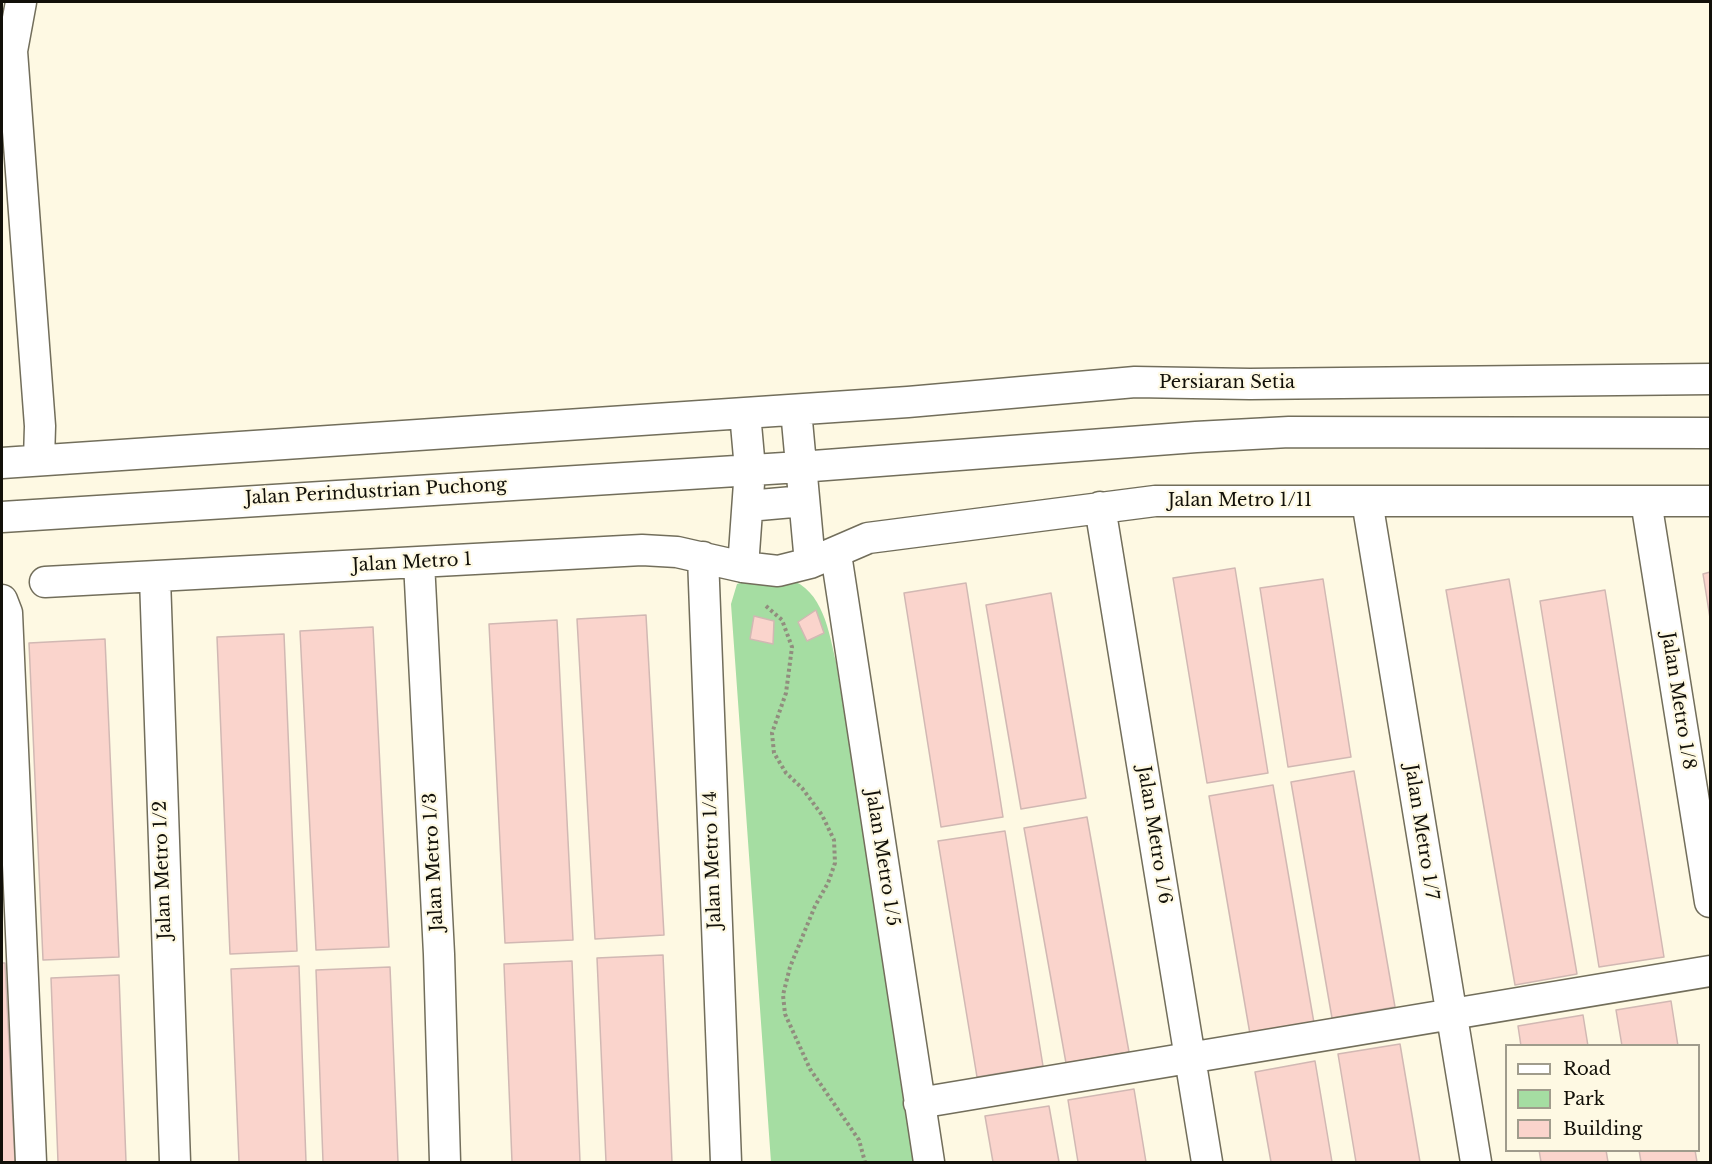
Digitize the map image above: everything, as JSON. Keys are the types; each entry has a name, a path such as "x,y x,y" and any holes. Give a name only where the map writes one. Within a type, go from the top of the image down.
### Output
{"street":[{"path":"21,2 12,51 40,426 39,460"},
{"name":"Persiaran Setia","path":"745,413 1135,382 1250,384 1710,379"},
{"name":"Jalan Metro 1/5","path":"796,410 804,501 823,558 929,1162"},
{"path":"2,463 745,413 750,469 743,567"},
{"path":"750,469 1090,443 1289,432 1710,433"},
{"name":"Jalan Perindustrian Puchong","path":"2,517 750,469"},
{"path":"748,506 804,501"},
{"name":"Jalan Metro 1/11","path":"778,571 823,558 868,538 1155,501 1710,501"},
{"name":"Jalan Metro 1/7","path":"1366,501 1476,1162"},
{"name":"Jalan Metro 1/8","path":"1646,501 1710,902"},
{"name":"Jalan Metro 1/6","path":"1100,507 1208,1162"},
{"name":"Jalan Metro 1","path":"45,582 155,578 642,550 703,557 743,567 778,571"},
{"name":"Jalan Metro 1/4","path":"703,557 726,1162"},
{"name":"Jalan Metro 1/3","path":"420,562 439,954 446,1162"},
{"name":"Jalan Metro 1/2","path":"155,578 175,1162"},
{"path":"2,600 7,613 12,950 31,1162"},
{"path":"919,1103 1710,971"}],"path":[{"path":"766,606 782,620 792,647 786,693 772,733 774,753 786,773 802,788 822,815 834,840 835,863 790,967 783,995 785,1014 810,1069 859,1140 865,1162"}],"green space":[{"path":"755,578 785,578 800,584 817,602 827,625 836,662 917,1162 771,1162 731,604 737,584"}],"building":[{"path":"1235,568 1268,773 1207,783 1173,578"},
{"path":"1710,572 1710,618 1703,574"},
{"path":"1323,579 1351,757 1288,767 1260,588"},
{"path":"1509,579 1577,974 1515,985 1446,590"},
{"path":"966,583 1003,817 941,827 904,593"},
{"path":"1605,590 1664,957 1599,967 1540,601"},
{"path":"1051,593 1086,798 1021,809 986,605"},
{"path":"816,610 824,633 807,641 798,622"},
{"path":"646,615 664,935 595,939 577,619"},
{"path":"754,616 774,621 773,644 750,639"},
{"path":"557,620 573,940 505,943 489,624"},
{"path":"373,627 389,947 316,950 300,631"},
{"path":"284,634 297,951 230,954 217,637"},
{"path":"105,639 119,957 43,960 29,643"},
{"path":"1354,771 1395,1007 1332,1018 1291,782"},
{"path":"1273,785 1314,1023 1250,1034 1209,796"},
{"path":"1087,817 1129,1052 1066,1063 1024,828"},
{"path":"1005,831 1043,1066 977,1077 938,841"},
{"path":"663,955 672,1162 606,1162 597,958"},
{"path":"572,961 580,1162 512,1162 504,964"},
{"path":"2,963 5,963 15,1162 2,1162"},
{"path":"299,966 306,1162 239,1162 231,969"},
{"path":"390,967 398,1162 323,1162 316,970"},
{"path":"119,975 126,1162 58,1162 51,978"},
{"path":"1671,1001 1678,1044 1622,1044 1616,1010"},
{"path":"1583,1015 1588,1044 1521,1044 1518,1026"},
{"path":"1400,1044 1420,1162 1356,1162 1338,1054"},
{"path":"1315,1061 1332,1162 1271,1162 1255,1072"},
{"path":"1134,1089 1146,1162 1078,1162 1068,1100"},
{"path":"1049,1106 1059,1162 993,1162 985,1116"},
{"path":"1539,1152 1606,1152 1608,1162 1541,1162"},
{"path":"1639,1152 1695,1152 1697,1162 1641,1162"}]}
